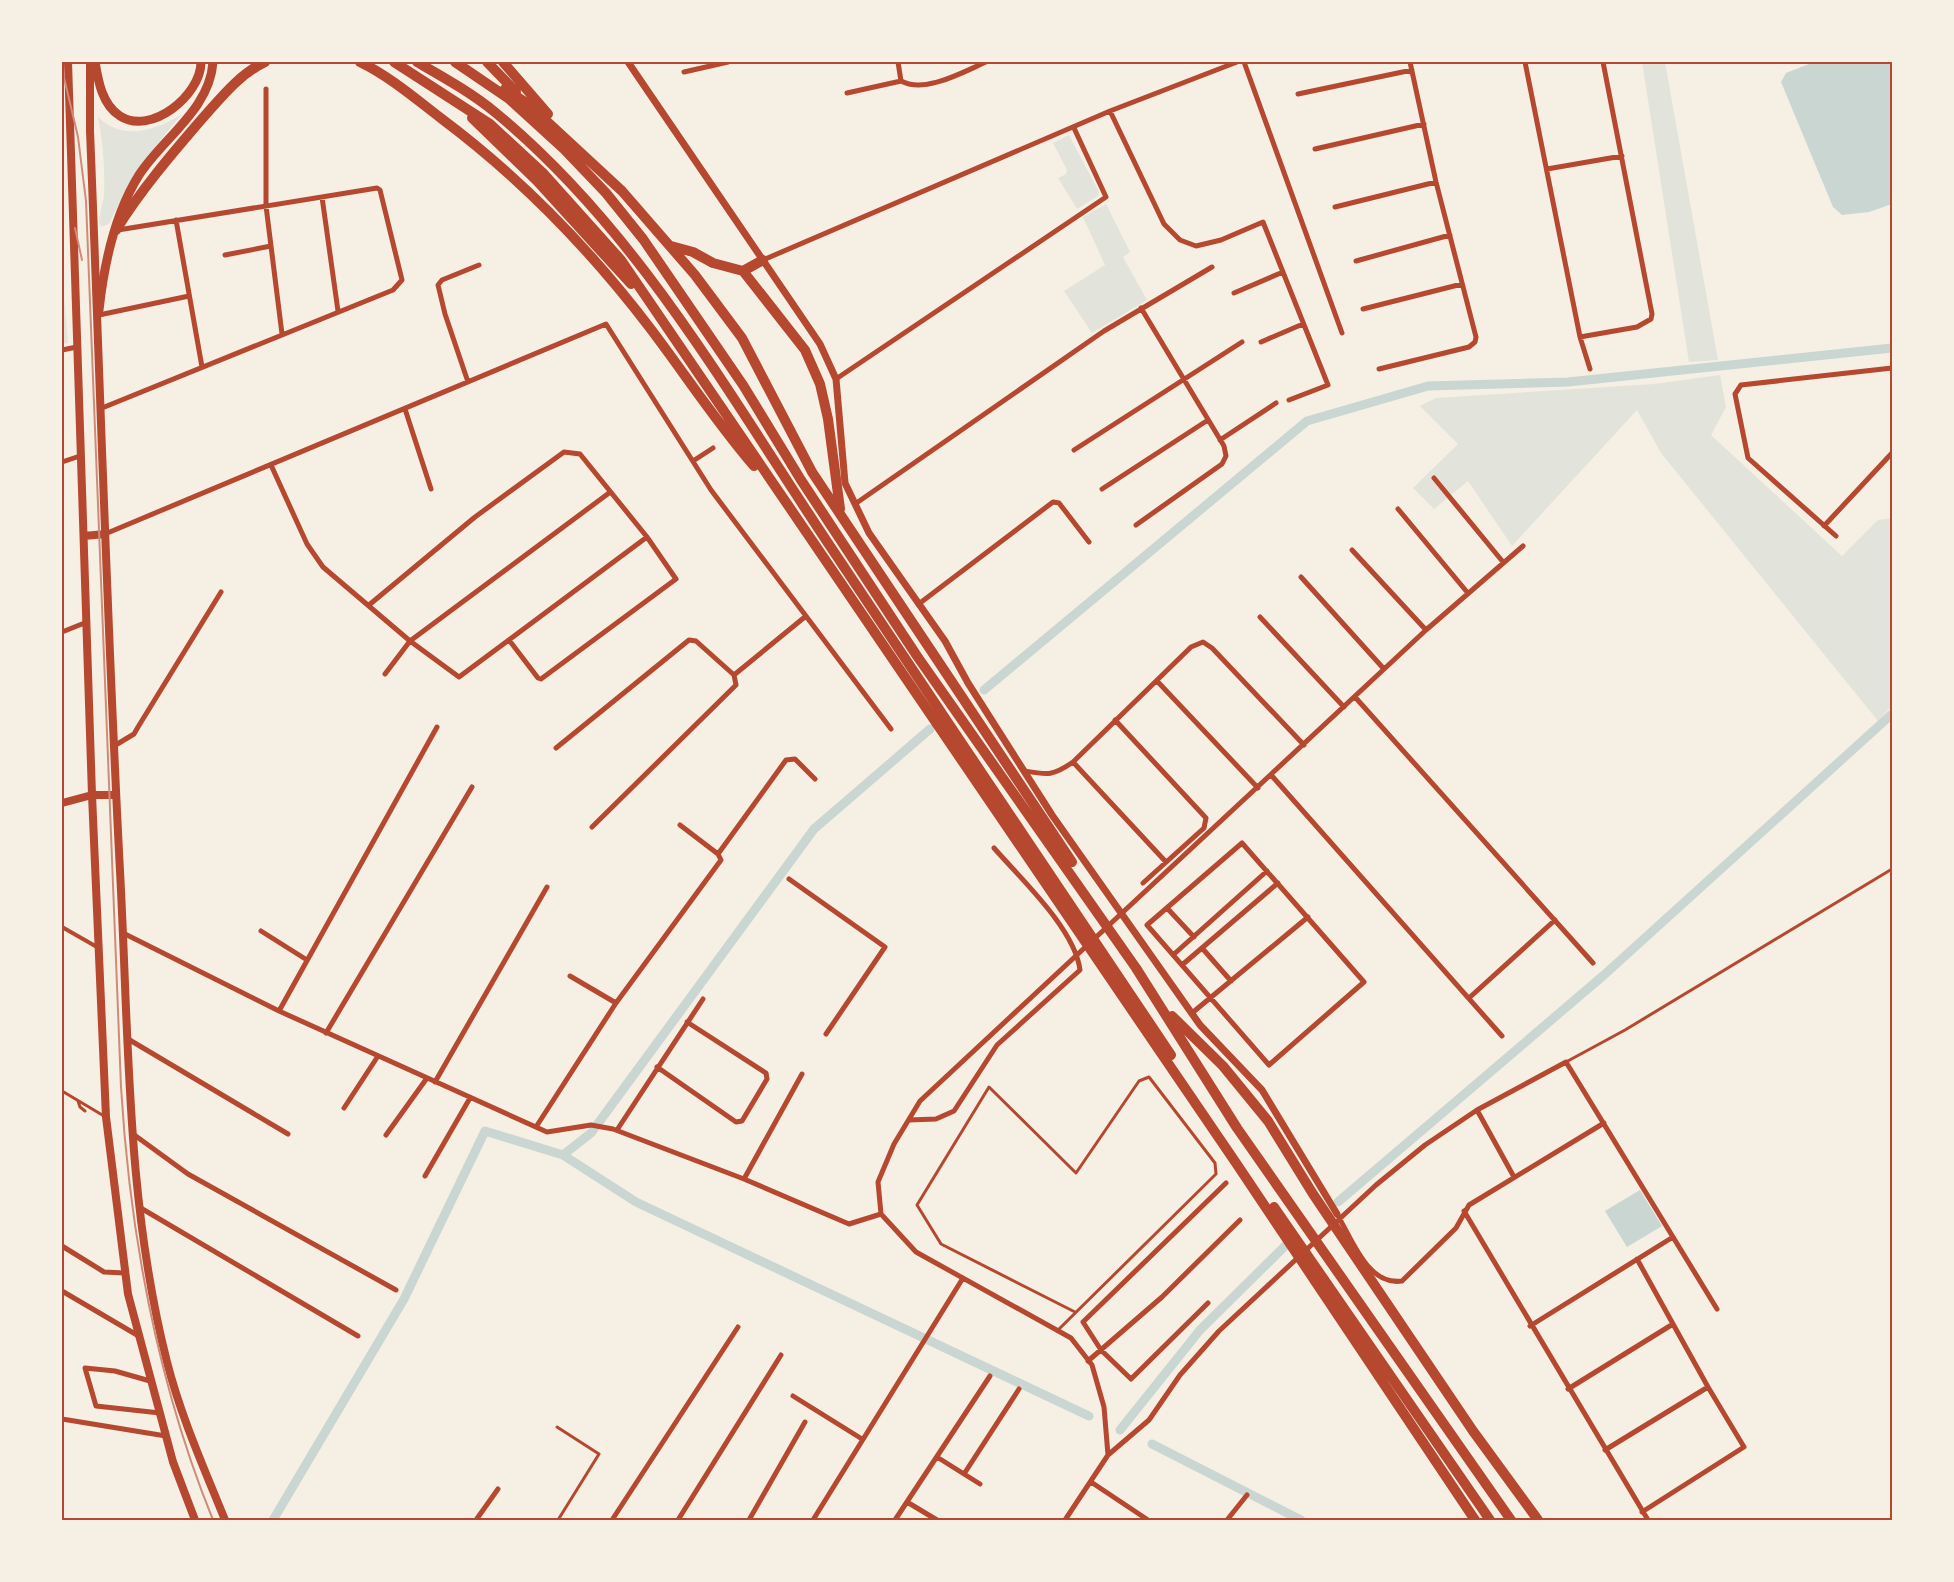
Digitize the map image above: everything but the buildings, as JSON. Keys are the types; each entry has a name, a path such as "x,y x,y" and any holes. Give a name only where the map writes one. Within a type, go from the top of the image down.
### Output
{"highway":[{"path":"95,62 99,86 109,106 121,117 138,120 160,116 177,106 194,89 201,62"},
{"path":"99,313 104,267 123,205 141,172 191,112 210,81 213,62"},
{"path":"116,230 150,179 216,104 244,75 265,62"},
{"path":"360,62 417,100 496,159 566,227 651,328 722,429 784,500"},
{"path":"394,62 490,124 544,174 621,260 1236,1163 1475,1521"},
{"path":"417,62 494,111 552,164 621,242 685,323 754,432 1225,1137 1490,1521"},
{"path":"425,62 481,128 537,181 657,311"},
{"path":"455,62 508,98 564,149 606,193 643,238 730,366 801,480 917,656 1069,869 1159,1003 1237,1128 1511,1521"},
{"path":"462,62 528,104"},
{"path":"487,62 528,104 622,191 670,246 741,338 812,472 1027,793 1169,1012 1237,1122 1502,1521"},
{"path":"503,62 573,145"},
{"path":"670,246 693,252 713,263 742,271 805,350 820,384 834,444 836,491 843,520"},
{"path":"742,271 762,260"},
{"path":"1159,1003 1223,1066 1268,1121 1473,1431 1538,1521"}],"main road":[{"path":"68,62 92,795 106,1117 125,1273 137,1335 166,1436 195,1521"},
{"path":"90,62 90,131 99,313 105,534 131,1133 137,1207 168,1365 194,1447 225,1521"},
{"path":"62,91 70,110"},
{"path":"84,536 105,534"},
{"path":"62,803 92,795 116,795"}],"street":[{"path":"628,62 820,344 836,379 845,483 869,533 920,603 1052,815 1192,1013 1262,1090 1372,1273 1392,1282 1402,1281 1456,1228 1469,1205 1604,1123"},
{"path":"684,72 728,62"},
{"path":"898,62 901,81"},
{"path":"847,93 901,81 909,86 921,86 986,62"},
{"path":"762,260 1110,111 1237,62"},
{"path":"1244,62 1342,333"},
{"path":"1379,369 1469,347 1475,342 1476,337 1436,182 1410,62"},
{"path":"1525,62 1580,337 1590,369"},
{"path":"1580,337 1637,327 1651,320 1603,62"},
{"path":"1298,94 1412,70"},
{"path":"266,89 266,206 282,334"},
{"path":"1110,111 1164,224 1180,240 1196,246 1221,240 1263,222 1329,385 1289,400"},
{"path":"1315,149 1424,124"},
{"path":"836,379 1106,196 1074,128"},
{"path":"1547,169 1622,156"},
{"path":"1335,207 1436,182"},
{"path":"102,408 393,290 402,280 380,190 377,188 116,230"},
{"path":"322,197 338,311"},
{"path":"176,220 202,367"},
{"path":"1356,261 1450,235"},
{"path":"225,255 271,246"},
{"path":"468,382 445,314 438,285 442,280 479,266"},
{"path":"855,504 1141,308 1212,267"},
{"path":"1234,293 1283,272"},
{"path":"1363,309 1462,284"},
{"path":"99,313 189,296"},
{"path":"1136,525 1223,463 1226,452 1141,308"},
{"path":"105,534 606,324 693,461 763,562 891,729"},
{"path":"1261,342 1303,324"},
{"path":"1074,450 1242,342"},
{"path":"62,350 77,347"},
{"path":"1836,536 1748,458 1735,394 1741,385 1893,368"},
{"path":"1220,440 1276,404"},
{"path":"405,409 431,489"},
{"path":"1102,489 1208,420"},
{"path":"693,461 713,448"},
{"path":"369,605 475,517 564,452 580,454 609,493 647,537 675,577 675,582 542,679 538,678 509,640"},
{"path":"1824,526 1893,453"},
{"path":"62,462 80,456"},
{"path":"271,465 307,544 323,567 410,641 459,677 647,537"},
{"path":"1434,478 1503,562"},
{"path":"385,674 410,641 609,493"},
{"path":"920,603 1053,502 1059,503 1089,542"},
{"path":"1398,509 1467,592"},
{"path":"1108,1455 1104,1407 1088,1361 1071,1338 916,1252 881,1214 878,1182 894,1144 920,1101 1272,776 1467,592 1523,546"},
{"path":"1352,550 1426,630"},
{"path":"1301,577 1384,669"},
{"path":"114,746 134,734 221,592"},
{"path":"734,675 806,616"},
{"path":"1260,617 1344,708"},
{"path":"62,632 87,622"},
{"path":"556,748 689,640 696,640 734,675 737,683 734,688 592,827"},
{"path":"1025,771 1046,775 1058,772 1073,762 1191,647 1203,642 1212,648 1304,745"},
{"path":"1157,681 1258,788"},
{"path":"1355,697 1593,963"},
{"path":"1115,720 1206,818 1204,828 1143,883"},
{"path":"279,1011 437,727"},
{"path":"718,854 786,760 795,759 815,779"},
{"path":"1073,762 1166,862"},
{"path":"1272,776 1502,1036"},
{"path":"326,1033 472,787"},
{"path":"536,1127 616,1003 721,860 718,854 680,825"},
{"path":"1242,843 1268,871 1364,982 1269,1065 1147,925 1242,843"},
{"path":"909,1120 936,1119 954,1111 997,1045 1080,970 1074,950 1051,915 994,848"},
{"path":"1173,955 1268,871"},
{"path":"789,879 885,947 826,1034"},
{"path":"1182,965 1278,883"},
{"path":"435,1082 547,887"},
{"path":"1167,908 1194,937"},
{"path":"1192,1013 1308,918"},
{"path":"1469,998 1555,920"},
{"path":"62,927 98,948"},
{"path":"261,931 307,960"},
{"path":"123,933 279,1011 547,1132 591,1125 615,1130 744,1179 849,1224 881,1214"},
{"path":"1202,948 1231,981"},
{"path":"570,976 616,1003"},
{"path":"615,1130 703,999"},
{"path":"657,1068 736,1122 742,1121 767,1078 766,1073 687,1022"},
{"path":"128,1039 288,1134"},
{"path":"344,1108 378,1056"},
{"path":"1065,1521 1108,1455 1149,1420 1180,1375 1220,1331 1376,1185 1425,1145 1477,1110 1566,1062 1717,1309"},
{"path":"744,1179 802,1074"},
{"path":"386,1135 427,1078"},
{"path":"425,1176 471,1098"},
{"path":"1477,1110 1514,1178"},
{"path":"131,1133 188,1173 396,1290"},
{"path":"1208,1303 1131,1379 1101,1350 1083,1322 1227,1183"},
{"path":"137,1207 357,1336"},
{"path":"1464,1211 1647,1521"},
{"path":"1088,1361 1162,1297 1240,1220"},
{"path":"1530,1326 1673,1237"},
{"path":"62,1246 104,1272 125,1273"},
{"path":"1637,1259 1744,1447 1642,1512"},
{"path":"813,1521 963,1278"},
{"path":"62,1291 137,1335"},
{"path":"1568,1389 1673,1324"},
{"path":"612,1521 738,1327"},
{"path":"678,1521 781,1354"},
{"path":"150,1381 115,1371 85,1368 96,1406 159,1413"},
{"path":"895,1521 990,1376"},
{"path":"1605,1450 1708,1387"},
{"path":"964,1474 1019,1389"},
{"path":"793,1396 862,1439"},
{"path":"62,1419 166,1436"},
{"path":"749,1521 805,1422"},
{"path":"937,1457 980,1484"},
{"path":"1091,1482 1148,1521"},
{"path":"476,1521 498,1489"},
{"path":"1227,1521 1247,1495"},
{"path":"907,1502 937,1521"}],"lane":[{"path":"1566,1062 1625,1030 1893,869"},
{"path":"1057,1331 1216,1174 1215,1163 1149,1077 1139,1081 1076,1173 989,1087 917,1205 941,1245 1075,1312"},
{"path":"62,1091 78,1101 80,1107 106,1117"},
{"path":"557,1427 599,1454 558,1521"}],"shaded area":[{"path":"1642,62 1665,62 1718,360 1689,362"},
{"path":"1814,62 1892,62 1892,204 1869,212 1842,215 1833,207 1781,82 1786,73"},
{"path":"182,114 141,167 109,224 101,227 99,219 104,198 104,175 98,117 118,129 139,131 161,125"},
{"path":"1069,135 1099,192 1098,196 1077,209 1058,178 1066,174 1067,170 1053,143"},
{"path":"1106,204 1130,252 1123,257 1147,300 1092,333 1064,291 1105,265 1083,217"},
{"path":"62,270 68,343 62,344"},
{"path":"1720,375 1726,407 1711,435 1842,556 1878,520 1892,518 1892,706 1878,721 1661,453 1637,410 1512,546 1468,481 1434,509 1413,488 1458,444 1420,406 1436,398 1654,384"},
{"path":"1640,1190 1662,1226 1627,1247 1605,1211"}],"waterway":[{"path":"984,690 1307,421 1428,386 1568,382 1892,348"},
{"path":"1338,1202 1604,975 1892,714"},
{"path":"273,1520 404,1299 485,1131 563,1155 591,1133 814,829 930,729"},
{"path":"563,1155 636,1202 1089,1416"},
{"path":"1120,1430 1200,1330 1285,1246"},
{"path":"1152,1444 1301,1520"}],"railway":[{"path":"62,69 78,137 86,201 125,1143 131,1198 149,1308 176,1415 213,1520"},
{"path":"75,228 82,260"}]}
